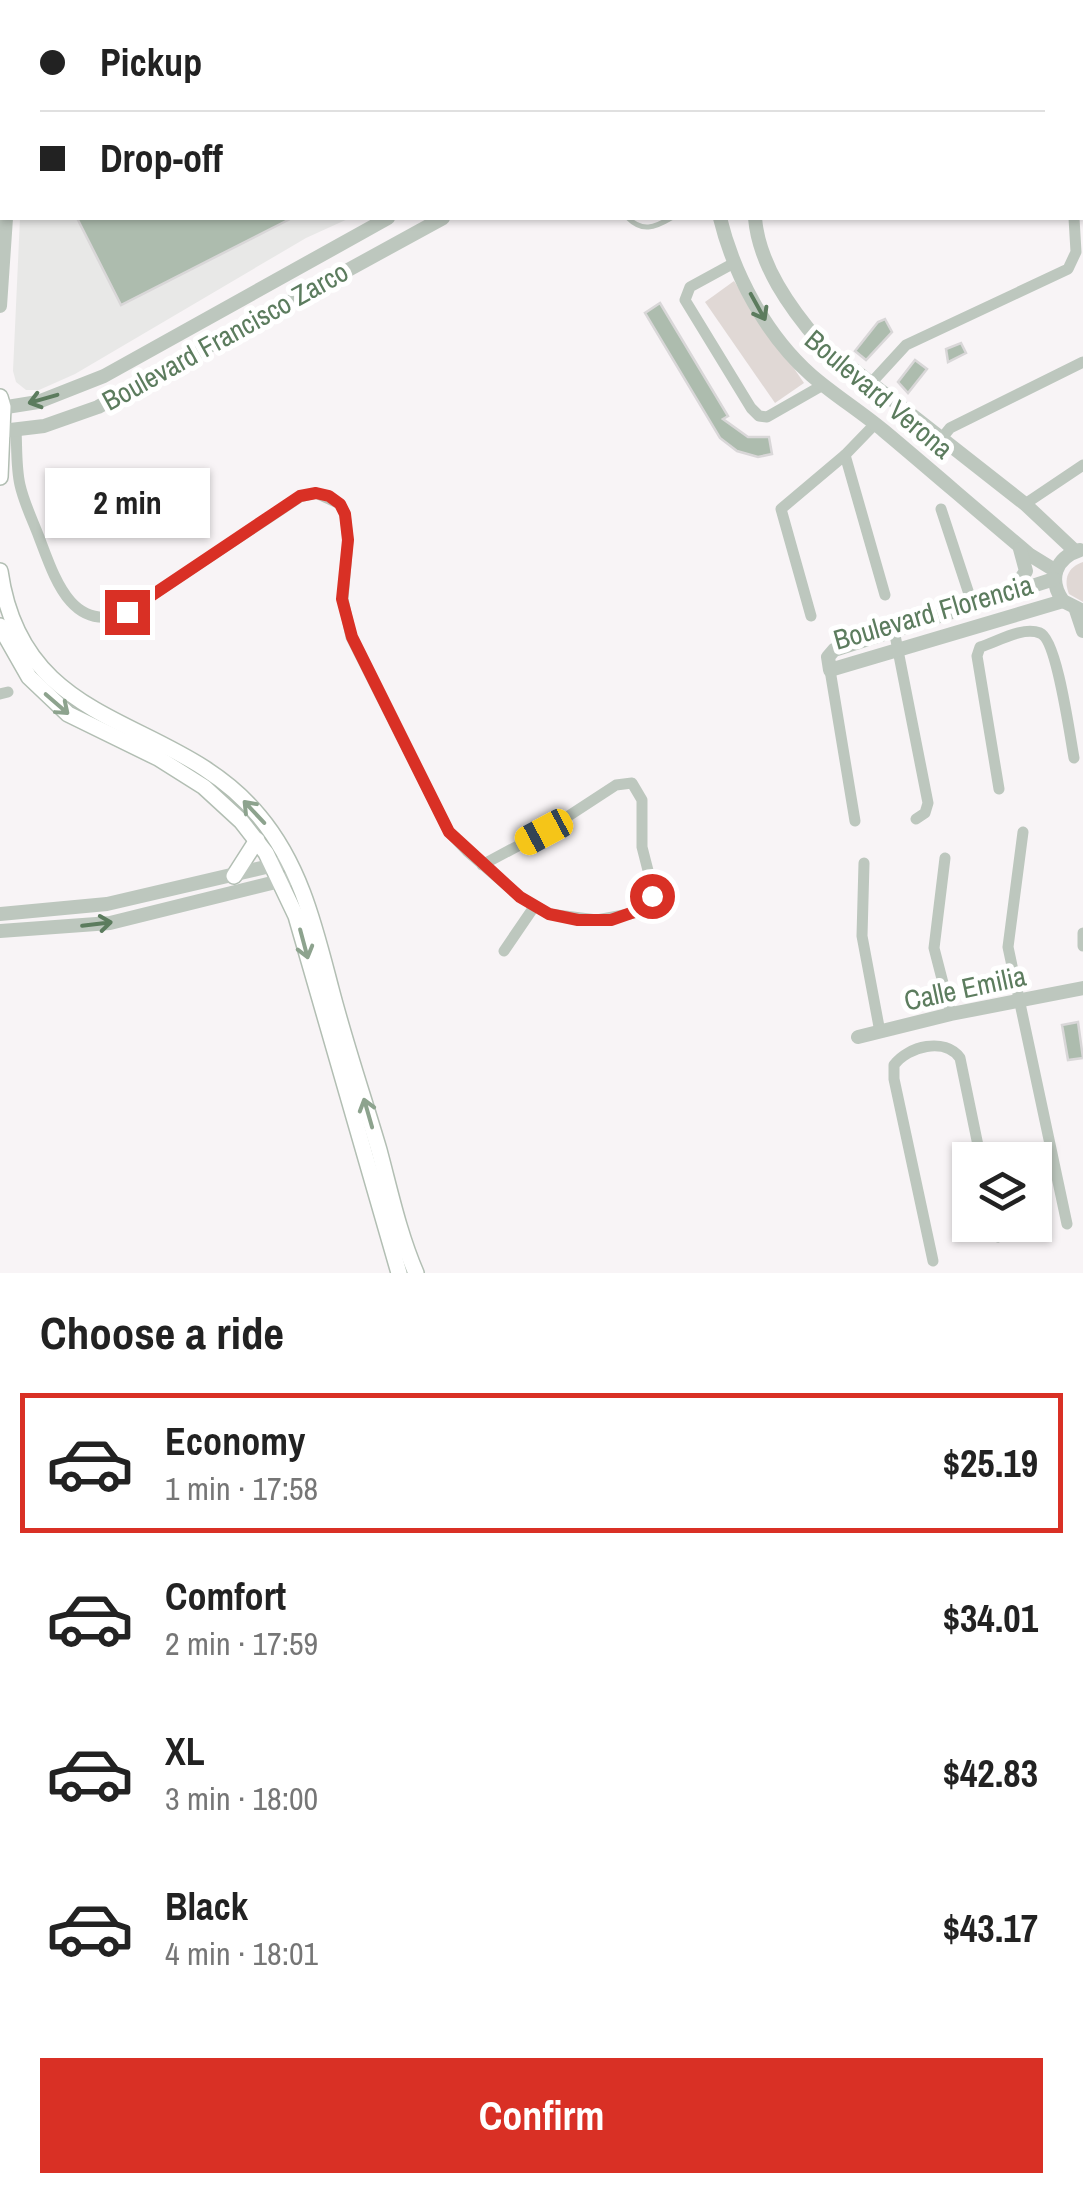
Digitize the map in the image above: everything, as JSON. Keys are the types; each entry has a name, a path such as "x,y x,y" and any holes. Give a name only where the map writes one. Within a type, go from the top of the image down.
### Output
{"main road":[{"path":"0,477 6,430 1,404"},
{"path":"0,571 8,606 26,644 57,684 77,701 165,744 214,774 258,814 285,872"},
{"path":"0,626 29,677 68,714 182,772 226,805 285,872 310,910 379,1177 399,1273"},
{"path":"234,876 257,840"},
{"path":"379,1177 416,1273"}],"street":[{"path":"0,306 6,220"},
{"name":"Boulevard Francisco Zarco","path":"1,404 38,402 95,381 384,220"},
{"name":"Boulevard Francisco Zarco","path":"6,430 44,426 98,407 438,220"},
{"name":"Boulevard Verona","path":"721,220 734,263 788,352 1055,575"},
{"name":"Boulevard Verona","path":"756,220 767,258 795,314 820,343 1079,550"},
{"path":"872,382 898,351 918,338 1068,269 1076,252 1074,220"},
{"path":"734,263 690,287 685,300 751,408 759,416 768,417 823,385"},
{"path":"942,438 950,428 1083,362"},
{"path":"811,616 781,509 875,424"},
{"path":"6,430 19,484 56,583 90,617 109,620 127,612 300,496 316,493 340,504 348,540 342,599 352,637 449,832 482,864 534,907 578,920 611,920 648,902 653,890 644,864 642,800 637,787 632,783 616,785 553,826 482,864"},
{"path":"845,455 886,594"},
{"path":"1025,504 1083,465"},
{"path":"941,510 972,604"},
{"path":"1012,592 1026,570 1017,544"},
{"path":"1079,550 1060,562 1055,575 1083,631"},
{"name":"Boulevard Florencia","path":"1055,575 834,650 828,657 830,670 1004,619 1074,607"},
{"path":"1004,619 1009,636"},
{"path":"894,630 928,803 925,813 916,819"},
{"path":"999,789 977,656 980,647 1009,636 1042,633 1050,644 1074,758"},
{"path":"830,670 855,821"},
{"path":"1023,832 1008,947 1067,1224"},
{"path":"945,858 934,948 951,1014"},
{"path":"864,863 864,953 880,1032"},
{"path":"0,914 107,904 234,876 285,872"},
{"path":"0,932 110,922 285,872"},
{"path":"504,951 534,907"},
{"path":"1083,934 1083,946"},
{"name":"Calle Emilia","path":"858,1038 951,1014 1083,988"},
{"path":"918,1024 924,1047"},
{"path":"934,1261 893,1071 898,1058 924,1047 952,1048 960,1058 978,1142"}],"lane":[{"path":"630,220 647,228 666,220"}],"shaded area":[{"path":"20,220 346,220 306,238 75,374 39,390 26,390 16,382 13,371"},
{"path":"734,281 804,383 775,403 705,302"},
{"path":"1083,562 1083,602 1069,594 1067,583 1070,570"}],"building":[{"path":"78,220 288,220 121,305"},
{"path":"660,303 728,416 723,419 748,437 769,437 772,454 758,457 737,451 720,438 645,313"},
{"path":"885,319 892,332 866,360 855,351 878,322"},
{"path":"961,343 966,353 948,362 946,349"},
{"path":"915,360 927,369 908,393 898,382"},
{"path":"1078,1022 1083,1058 1068,1060 1062,1025"}],"route":[{"path":"127,612 300,496 329,496 340,504 348,524 342,599 345,618 449,832 520,897 549,914 578,920 611,920 634,912 652,896"}]}
